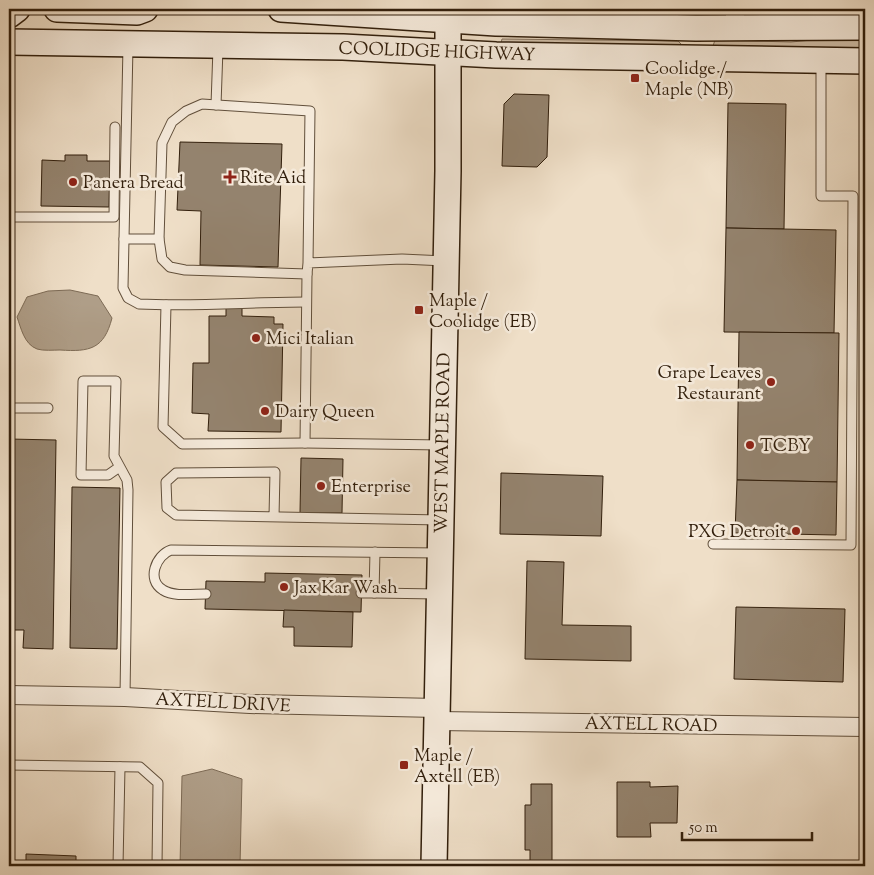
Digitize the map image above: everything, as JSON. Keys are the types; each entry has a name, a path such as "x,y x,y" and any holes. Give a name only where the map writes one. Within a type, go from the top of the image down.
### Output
{"main road":[{"path":"9,15 17,9"},
{"path":"57,9 137,12 145,9"},
{"name":"COOLIDGE HIGHWAY","path":"282,9 448,15 696,28 735,18 865,26"},
{"name":"WEST MAPLE ROAD","path":"434,866 446,261 448,15"},
{"path":"695,59 696,28"},
{"name":"COOLIDGE HIGHWAY","path":"9,42 343,47 448,53 865,61"}],"street":[{"name":"AXTELL DRIVE","path":"9,695 125,697 437,714"},
{"name":"AXTELL ROAD","path":"437,714 865,727"}],"lane":[{"path":"128,44 123,288 128,298 139,304 166,305 306,302"},
{"path":"216,105 218,46"},
{"path":"713,544 851,545 853,196 821,196 821,60"},
{"path":"305,443 306,274 308,263 310,112 202,104 186,111 172,122 162,143 158,239 162,259 170,267 185,270 306,274"},
{"path":"9,216 114,217 115,127"},
{"path":"124,239 158,239"},
{"path":"308,263 402,259 446,261"},
{"path":"166,305 163,427 182,444 442,445"},
{"path":"118,468 108,475 81,475 83,381 116,381 114,456 118,468 127,480 128,490 125,697"},
{"path":"9,408 48,408"},
{"path":"274,517 275,472 176,473 166,482 167,508 176,516 441,520"},
{"path":"206,594 172,594 162,590 156,583 154,572 156,562 164,552 171,550 204,550 440,553"},
{"path":"374,593 375,552"},
{"path":"361,593 440,594"},
{"path":"9,765 140,767 158,783 157,866"},
{"path":"120,767 118,866 130,866"}],"shaded area":[{"path":"865,35 865,51 713,46 715,40 791,42"},
{"path":"502,39 678,41 681,46 501,43"},
{"path":"70,290 98,296 112,318 105,336 100,342 88,349 42,350 33,347 24,335 17,317 27,297 48,291"},
{"path":"212,769 242,779 240,866 180,866 182,776"}],"building":[{"path":"514,94 549,95 547,157 537,167 502,166 504,104"},
{"path":"728,103 786,104 784,229 726,228"},
{"name":"Rite Aid","path":"180,142 282,144 278,267 200,265 201,211 177,210"},
{"path":"65,155 87,155 87,161 110,161 109,207 41,206 42,160 65,161"},
{"path":"726,228 836,230 834,333 724,332"},
{"path":"226,304 242,304 242,316 274,317 274,324 283,324 281,432 208,431 209,414 192,413 193,363 209,363 209,316 226,316"},
{"path":"739,332 839,333 837,482 737,480"},
{"path":"9,439 56,440 53,649 23,648 24,630 9,630"},
{"name":"Enterprise","path":"301,458 343,459 342,513 300,513"},
{"path":"501,473 603,476 601,536 500,534"},
{"path":"737,480 837,482 836,535 735,533"},
{"path":"72,487 120,488 117,649 70,648"},
{"path":"527,561 564,562 562,625 631,626 631,661 525,659"},
{"name":"Jax Kar Wash","path":"265,573 362,575 361,612 205,609 206,581 265,582"},
{"path":"736,607 845,609 843,682 734,679"},
{"path":"284,610 353,612 352,647 294,646 294,627 283,627"},
{"path":"617,782 650,782 650,787 678,786 677,823 650,823 651,837 617,837"},
{"path":"531,784 552,784 552,866 530,866 530,850 525,850 525,805 531,805"},
{"path":"26,854 76,856 76,866 26,866"}],"place":[{"name":"Coolidge / Maple (NB)","path":"635,78"},
{"name":"Rite Aid","path":"230,177"},
{"name":"Panera Bread","path":"73,182"},
{"name":"Maple / Coolidge (EB)","path":"419,310"},
{"name":"Mici Italian","path":"256,338"},
{"name":"Grape Leaves Restaurant","path":"771,382"},
{"name":"Dairy Queen","path":"265,411"},
{"name":"TCBY","path":"750,445"},
{"name":"Enterprise","path":"321,486"},
{"name":"PXG Detroit","path":"796,531"},
{"name":"Jax Kar Wash","path":"284,587"},
{"name":"Maple / Axtell (EB)","path":"404,765"}]}
